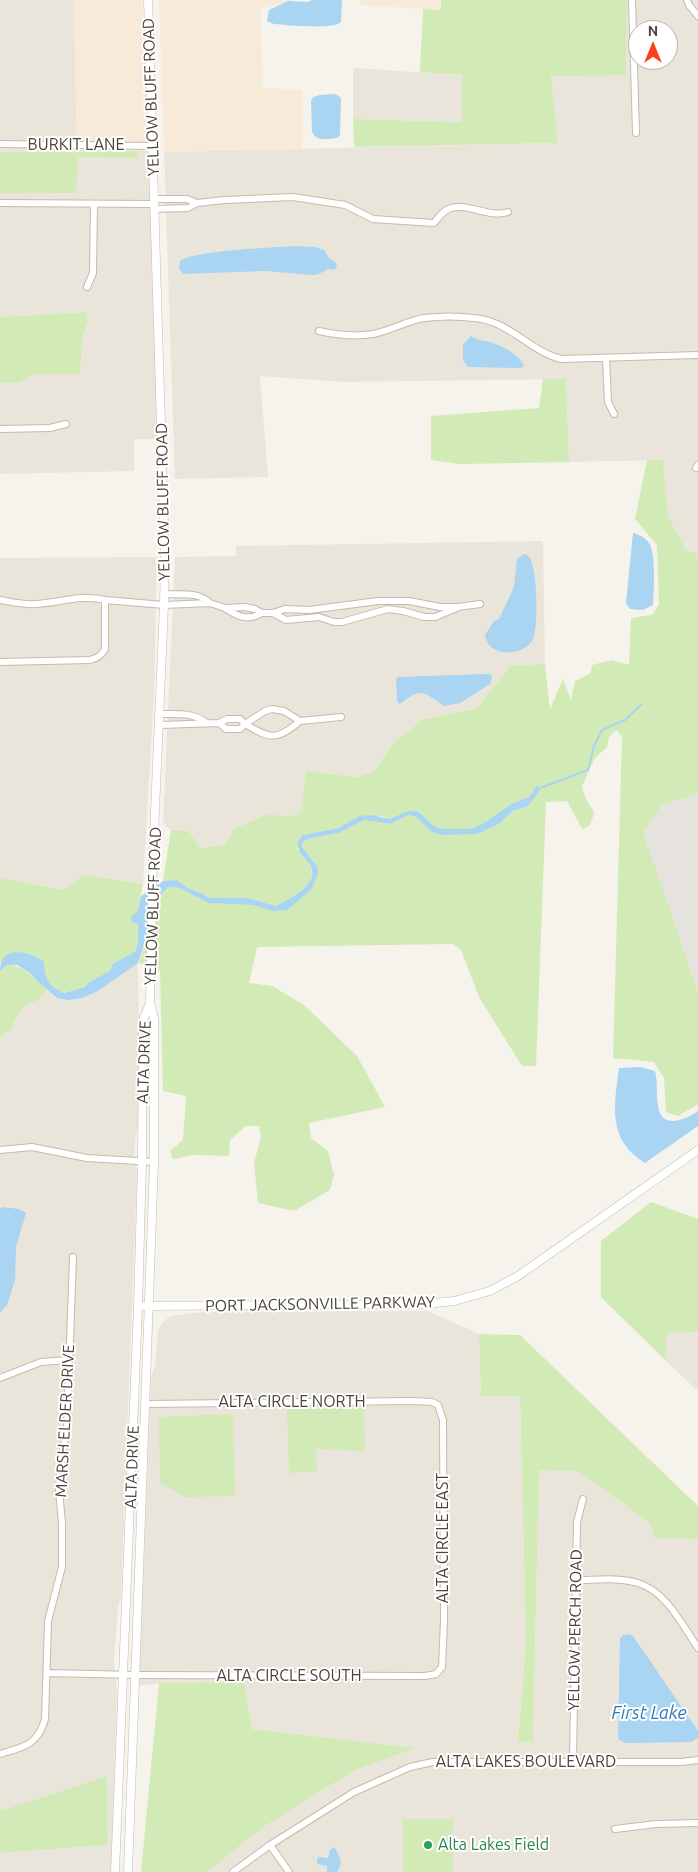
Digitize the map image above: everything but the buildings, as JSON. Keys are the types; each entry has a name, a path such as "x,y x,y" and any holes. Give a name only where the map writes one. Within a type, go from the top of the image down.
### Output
{"street":[{"name":"YELLOW BLUFF ROAD","path":"148,0 164,480 165,594 153,856 150,1003"},
{"path":"632,0 636,133"},
{"path":"687,0 688,5 698,16"},
{"name":"BURKIT LANE","path":"0,144 153,146"},
{"path":"0,203 155,204 188,208 197,203 293,197 345,205 373,219 418,223 434,223 445,211 454,208 465,208 498,215 508,212"},
{"path":"87,287 93,273 94,204"},
{"path":"319,331 342,336 373,334 425,318 478,318 500,324 554,357 567,359 698,355"},
{"path":"606,358 608,402 614,414"},
{"path":"0,429 50,428 66,424"},
{"path":"165,594 198,595 210,603"},
{"path":"0,600 32,604 75,598 164,604 210,603 225,608 241,618 249,618 262,613 273,613 285,609 310,610 378,601 409,601 430,606 458,607 480,604"},
{"path":"0,662 97,659 105,649 105,600"},
{"path":"225,608 244,607 255,609 262,613"},
{"path":"273,613 286,620 319,616 334,622 342,622 388,609 435,617 458,607"},
{"path":"244,724 265,711 272,709 284,711 300,721"},
{"path":"160,714 187,714 196,716 207,724"},
{"path":"187,714 187,725"},
{"path":"160,725 207,724 220,723 227,719 240,719 244,724 259,732 274,736 286,733 300,721 341,717"},
{"name":"ALTA DRIVE","path":"115,1872 138,1306 143,1020 150,1003"},
{"name":"ALTA DRIVE","path":"128,1872 154,1162 154,1019 150,1003"},
{"path":"0,1150 32,1147 87,1158 154,1162"},
{"name":"PORT JACKSONVILLE PARKWAY","path":"138,1306 426,1304 454,1301 490,1291 518,1276 698,1150"},
{"name":"MARSH ELDER DRIVE","path":"0,1754 29,1744 42,1730 45,1718 48,1621 62,1567 62,1524 59,1490 67,1425 73,1258"},
{"path":"0,1378 41,1362 69,1360"},
{"name":"ALTA CIRCLE NORTH","path":"145,1404 413,1401 432,1402 438,1406"},
{"name":"ALTA CIRCLE EAST","path":"438,1406 443,1420 444,1663 440,1671"},
{"name":"YELLOW PERCH ROAD","path":"573,1761 577,1522 583,1499"},
{"path":"576,1580 626,1581 648,1587 666,1602 698,1648"},
{"name":"ALTA CIRCLE SOUTH","path":"47,1673 136,1676 425,1676 436,1674 440,1671"},
{"name":"ALTA LAKES BOULEVARD","path":"233,1872 270,1845 354,1792 410,1767 440,1762 681,1762 698,1760"},
{"path":"615,1829 656,1824 698,1823"},
{"path":"270,1845 289,1872"}],"shaded area":[{"path":"0,0 74,0 77,151 0,152"},
{"path":"74,0 142,0 148,151 77,151"},
{"path":"159,0 292,0 261,9 262,88 303,90 302,149 164,152"},
{"path":"360,0 441,0 441,10 360,5"},
{"path":"627,0 698,0 698,554 686,550 668,516 663,460 569,462 566,379 344,382 260,376 268,477 175,479 164,152 558,143 551,75 626,75"},
{"path":"353,68 462,75 462,122 353,119"},
{"path":"138,151 148,151 158,439 134,439 134,471 0,474 0,383 18,383 34,374 80,374 83,335 88,322 87,312 0,317 0,193 78,157 137,158"},
{"path":"543,541 545,664 511,665 476,709 423,719 392,744 374,772 356,777 306,771 301,812 290,817 269,814 235,828 224,845 200,848 189,831 171,830 163,823 175,557 236,556 236,546"},
{"path":"157,557 154,693 143,884 84,875 63,890 0,878 0,558"},
{"path":"698,794 698,991 642,833 661,806"},
{"path":"138,963 140,1118 136,1133 134,1158 137,1174 121,1596 118,1607 114,1662 117,1691 111,1872 0,1872 0,1853 108,1845 107,1776 0,1811 0,1037 10,1031 21,1009 39,999 47,990 57,998 98,991"},
{"path":"428,1311 479,1334 481,1396 520,1396 526,1642 518,1741 533,1740 539,1469 578,1471 650,1523 655,1537 698,1539 698,1872 207,1872 262,1828 355,1770 413,1748 252,1729 244,1682 159,1683 139,1686 151,1378 155,1365 158,1330 162,1323 170,1316 205,1312"},
{"path":"666,1332 698,1332 698,1391 666,1361"}],"green space":[{"path":"441,0 627,0 626,75 551,76 558,143 354,147 353,119 462,122 462,75 420,72 423,9 441,10"},
{"path":"138,151 138,158 78,157 76,193 0,193 0,152"},
{"path":"87,312 88,322 83,335 80,374 34,374 18,383 0,383 0,317"},
{"path":"543,379 566,379 569,462 460,464 431,460 431,416 539,408"},
{"path":"647,460 663,460 668,516 686,550 698,554 698,794 661,806 643,833 698,991 698,1104 678,1116 666,1112 664,1078 654,1062 613,1058 622,736 616,730 609,737 607,747 595,758 582,786 585,797 594,811 589,826 582,829 567,801 546,802 536,1066 522,1066 479,997 461,950 453,944 257,947 249,983 272,986 304,1005 357,1056 385,1107 309,1123 311,1138 328,1151 334,1175 330,1190 294,1211 258,1203 254,1163 261,1137 259,1126 246,1126 230,1140 229,1156 194,1155 173,1159 170,1151 183,1140 186,1096 163,1091 160,971 139,963 161,894 169,887 180,888 208,903 252,905 273,911 311,890 317,866 302,847 302,843 307,839 339,833 364,820 390,824 409,815 416,817 432,832 477,834 499,824 513,811 528,806 536,786 529,797 511,804 487,821 471,829 441,829 434,826 419,812 405,812 390,819 381,816 359,816 338,828 303,835 297,849 310,865 312,875 310,881 301,892 276,906 248,898 209,898 188,888 177,880 163,881 171,830 189,831 200,848 224,845 235,828 269,814 290,817 301,812 306,771 356,777 374,772 392,744 423,719 476,709 511,665 545,664 550,709 563,679 571,700 575,681 591,673 592,665 612,660 629,665 631,618 652,615 659,604 657,545 635,519"},
{"path":"84,875 143,884 137,913 138,943 135,953 112,964 110,971 89,982 85,987 64,993 48,981 44,962 0,962 0,878 63,890"},
{"path":"7,965 25,970 47,990 39,999 21,1009 10,1031 0,1037 0,971"},
{"path":"651,1202 698,1219 698,1332 666,1333 666,1361 601,1297 601,1241"},
{"path":"479,1334 520,1335 698,1506 698,1539 655,1538 650,1523 578,1471 539,1470 533,1741 518,1742 526,1642 520,1396 481,1396"},
{"path":"364,1408 365,1451 316,1449 317,1471 289,1473 287,1409"},
{"path":"233,1414 235,1496 185,1497 160,1483 159,1417"},
{"path":"244,1682 252,1729 415,1748 355,1770 262,1828 207,1872 141,1872 159,1683"},
{"path":"107,1776 108,1845 0,1853 0,1811"},
{"name":"Alta Lakes Field","path":"403,1819 453,1819 453,1872 403,1872"}],"water":[{"path":"312,0 342,0 341,22 329,26 309,26 274,24 267,21 269,10 288,1 308,2"},
{"path":"335,94 341,99 340,135 337,138 319,139 312,132 311,101 313,97"},
{"path":"293,246 315,247 324,250 329,258 336,263 337,267 334,270 328,269 319,274 312,275 265,271 183,274 179,269 180,261 201,254"},
{"path":"471,336 506,349 516,355 524,366 520,368 468,367 463,360 463,345"},
{"path":"633,533 642,536 648,541 653,555 653,605 643,610 630,609 626,603"},
{"path":"524,554 530,558 536,586 537,611 535,632 533,639 522,649 515,652 499,651 492,648 485,635 494,621 499,619 514,587 517,559"},
{"path":"490,674 492,677 490,684 460,703 444,706 422,693 413,695 400,704 397,701 396,679 398,677"},
{"path":"537,785 540,790 528,806 513,811 499,824 477,834 441,835 432,832 416,817 409,815 390,824 364,820 339,833 307,839 302,843 302,847 317,866 318,874 311,890 287,910 273,911 252,905 208,903 180,888 169,887 161,894 138,963 98,991 82,998 68,1000 57,998 30,973 17,965 7,965 0,971 1,962 10,953 23,953 44,962 48,981 64,993 85,987 89,982 110,971 112,964 135,952 138,943 138,925 131,920 132,915 137,913 141,896 163,881 177,880 188,888 209,898 248,898 276,906 302,890 311,879 310,865 299,849 298,841 303,835 338,828 359,816 372,815 390,819 412,811 419,812 434,826 441,829 471,829 487,821 511,804 529,797"},
{"path":"641,1067 655,1071 658,1106 664,1118 669,1121 681,1120 698,1111 698,1126 645,1163 624,1144 619,1133 615,1109 619,1068"},
{"path":"3,1207 19,1209 26,1213 16,1247 15,1280 7,1305 0,1313 0,1209"},
{"name":"First Lake","path":"623,1635 633,1636 698,1731 698,1738 691,1742 625,1743 618,1739 620,1639"},
{"path":"334,1847 341,1863 337,1872 327,1872 327,1866 317,1864 317,1859 319,1857 328,1858 330,1850"}],"waterway":[{"path":"538,790 588,770 594,746 602,730 625,720 642,704"}],"place":[{"name":"Alta Lakes Field","path":"428,1845"}]}
